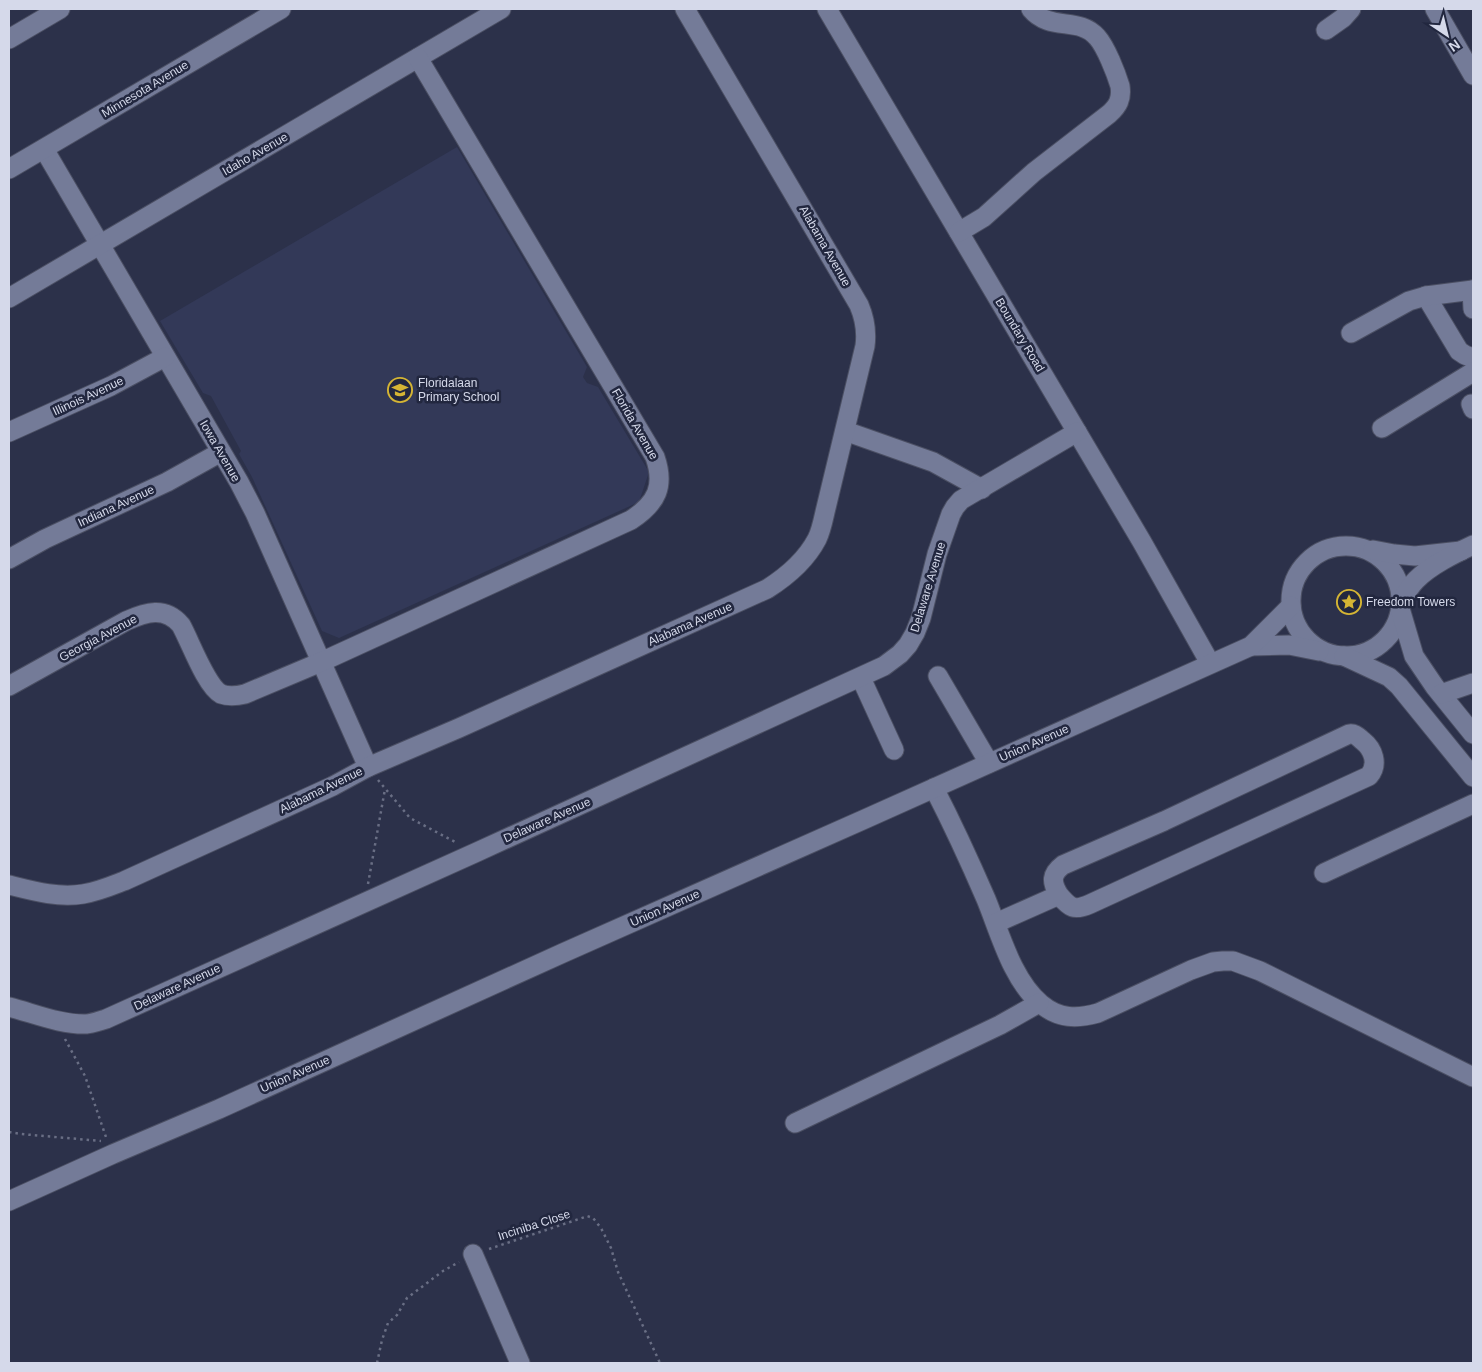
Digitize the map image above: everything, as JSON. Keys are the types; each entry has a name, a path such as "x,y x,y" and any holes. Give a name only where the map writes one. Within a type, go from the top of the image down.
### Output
{"street":[{"path":"9,39 60,9"},
{"name":"Minnesota Avenue","path":"9,169 281,9"},
{"name":"Idaho Avenue","path":"9,298 501,9"},
{"name":"Alabama Avenue","path":"9,887 68,896 101,890 124,881 333,786 368,768 767,589 799,563 818,537 825,512 866,335 863,316 859,305 840,272 685,9"},
{"name":"Boundary Road","path":"827,9 1142,542 1210,663"},
{"path":"959,232 984,217 1034,172 1116,108 1120,100 1122,93 1120,86 1098,37 1084,28 1047,21 1040,18 1031,9"},
{"path":"1326,30 1352,9"},
{"path":"1435,9 1473,75"},
{"name":"Florida Avenue","path":"321,662 631,520 644,511 653,500 660,480 660,470 655,457 418,58"},
{"name":"Iowa Avenue","path":"44,149 255,513 368,768"},
{"path":"1351,333 1409,301 1426,296 1472,290 1473,309"},
{"path":"1426,296 1459,351 1473,358"},
{"name":"Illinois Avenue","path":"9,432 111,386 165,357"},
{"path":"1382,428 1473,372"},
{"path":"845,431 932,462 982,488"},
{"name":"Delaware Avenue","path":"9,1007 57,1020 88,1024 106,1019 884,666 908,645 915,633 937,554 955,507 961,500 1077,432"},
{"name":"Indiana Avenue","path":"9,559 45,539 161,486 221,452"},
{"path":"1467,548 1415,556 1369,550 1350,545 1331,547 1314,556 1300,569 1292,587 1291,606 1294,621 1312,645 1325,652 1344,656 1389,677 1399,686 1473,777"},
{"path":"1344,656 1360,655 1374,649 1386,639 1395,627 1401,606 1414,583 1424,574 1467,548"},
{"path":"1369,550 1382,558 1393,570 1400,584 1401,606 1414,656 1473,734"},
{"name":"Union Avenue","path":"1251,646 1291,606"},
{"name":"Georgia Avenue","path":"9,686 126,621 145,614 154,613 163,613 176,619 211,684 221,694 227,696 245,694 321,662"},
{"name":"Union Avenue","path":"9,1202 1210,663 1251,646 1289,645 1325,652"},
{"path":"938,676 989,763"},
{"path":"861,678 894,750"},
{"path":"1441,694 1473,683"},
{"path":"1349,734 1357,735 1372,751 1374,767 1369,776 1090,904 1080,908 1073,908 1059,894 1053,886 1053,882 1057,870 1063,865 1349,734"},
{"path":"934,788 971,864 1019,977 1039,1003 1048,1009 1069,1017 1082,1017 1098,1013 1202,965 1233,961 1260,971 1473,1077"},
{"path":"1324,873 1473,804"},
{"path":"996,923 1059,894"},
{"path":"795,1123 1000,1025 1039,1003"},
{"name":"Union Avenue","path":"9,1208 78,1170"},
{"path":"473,1254 520,1363"}],"path":[{"path":"368,768 410,818 453,842 477,852"},
{"path":"364,902 385,789"},
{"path":"9,1132 108,1142 85,1076 57,1020"},
{"name":"Inciniba Close","path":"378,1363 382,1340 388,1323 396,1315 407,1298 443,1271 473,1254 587,1216 593,1218 601,1228 611,1248 618,1272 660,1363"}],"shaded area":[{"name":"Floridalaan Primary School","path":"457,147 587,367 583,377 587,383 598,387 649,472 639,502 339,638 322,631 252,477 239,454 241,451 211,396 203,393 160,321"}],"place":[{"name":"Floridalaan Primary School","path":"400,390"},
{"name":"Freedom Towers","path":"1349,602"}]}
